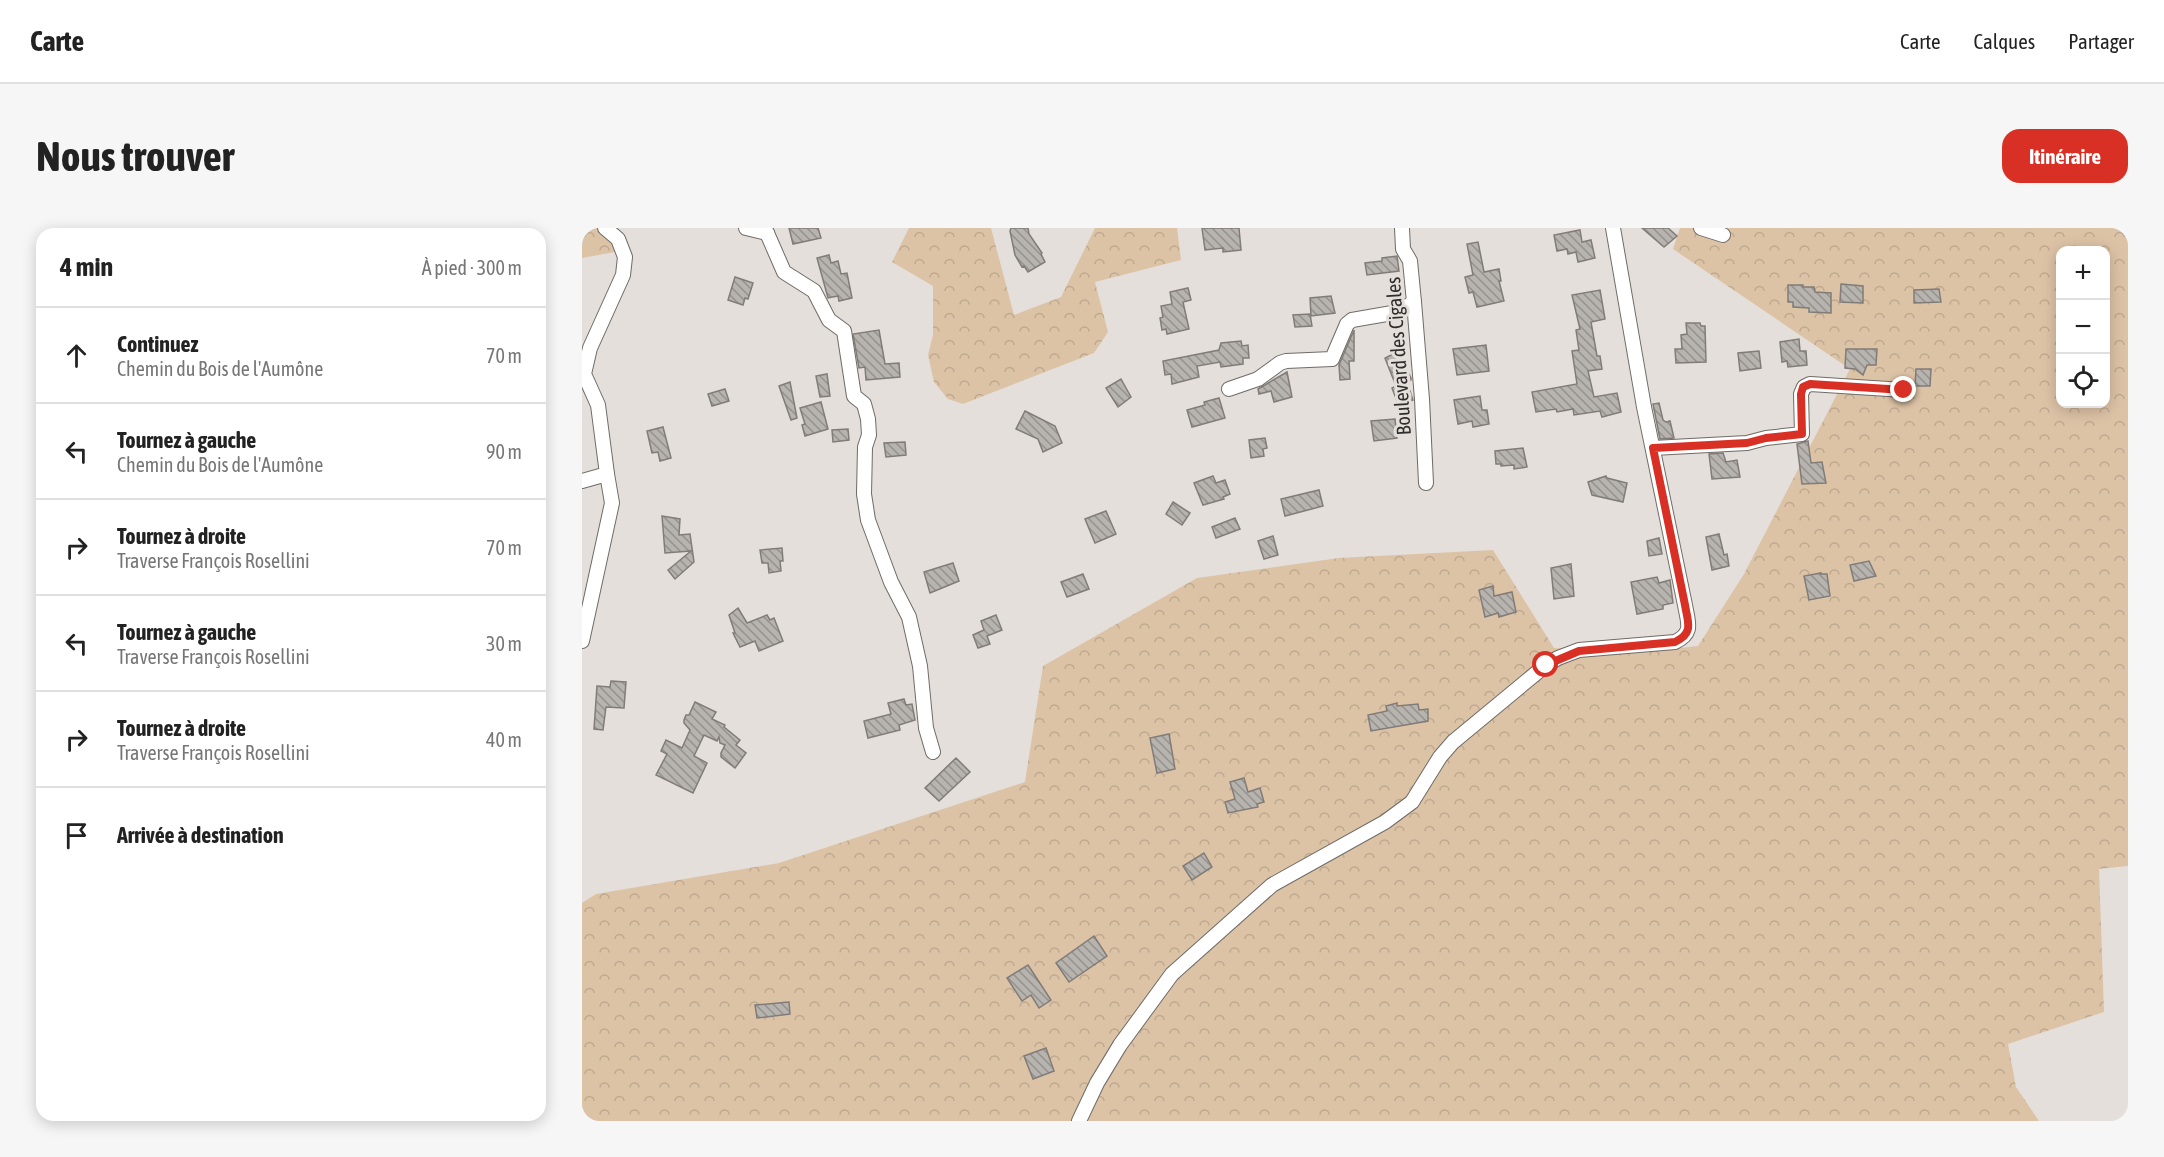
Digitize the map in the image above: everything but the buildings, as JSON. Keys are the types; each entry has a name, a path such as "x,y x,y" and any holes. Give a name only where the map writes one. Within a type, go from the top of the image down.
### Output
{"street":[{"path":"582,640 612,503 598,405 584,374 590,348 623,275 625,257 618,239 605,228"},
{"path":"746,228 765,230 784,272 814,291 829,320 844,330 854,396 864,404 868,419 864,494 868,520 891,582 909,617 920,666 926,728 933,752"},
{"name":"Boulevard des Cigales","path":"1402,228 1403,249 1410,261 1414,302 1426,483"},
{"path":"1079,1121 1097,1083 1120,1045 1172,974 1272,885 1385,822 1412,802 1440,757 1453,742 1546,665 1579,651 1675,642 1687,634 1689,629 1685,605 1612,228"},
{"path":"1701,228 1723,235"},
{"path":"1229,389 1258,379 1286,361 1332,358 1347,324 1352,320 1398,312 1414,302"},
{"path":"1653,448 1747,443 1766,438 1802,434 1801,394 1803,387 1810,384 1904,390"},
{"path":"582,481 607,474"}],"green space":[{"path":"582,228 617,228 619,235 615,252 582,258"},
{"path":"909,228 991,228 1014,315 1061,297 1095,228 1177,228 1181,260 1095,282 1108,332 1094,353 963,404 948,399 934,382 928,355 933,335 933,286 892,262"},
{"path":"1680,228 2128,228 2128,866 2099,869 2104,1012 2008,1044 2016,1087 2039,1121 582,1121 582,903 596,894 779,863 1025,782 1043,666 1197,578 1339,558 1493,550 1554,648 1641,652 1698,646 1744,574 1850,369 1673,249"}],"route":[{"path":"1546,665 1579,651 1675,642 1683,639 1687,634 1689,629 1685,605 1653,448 1747,443 1766,438 1802,434 1801,394 1803,387 1810,384 1904,390"}]}
